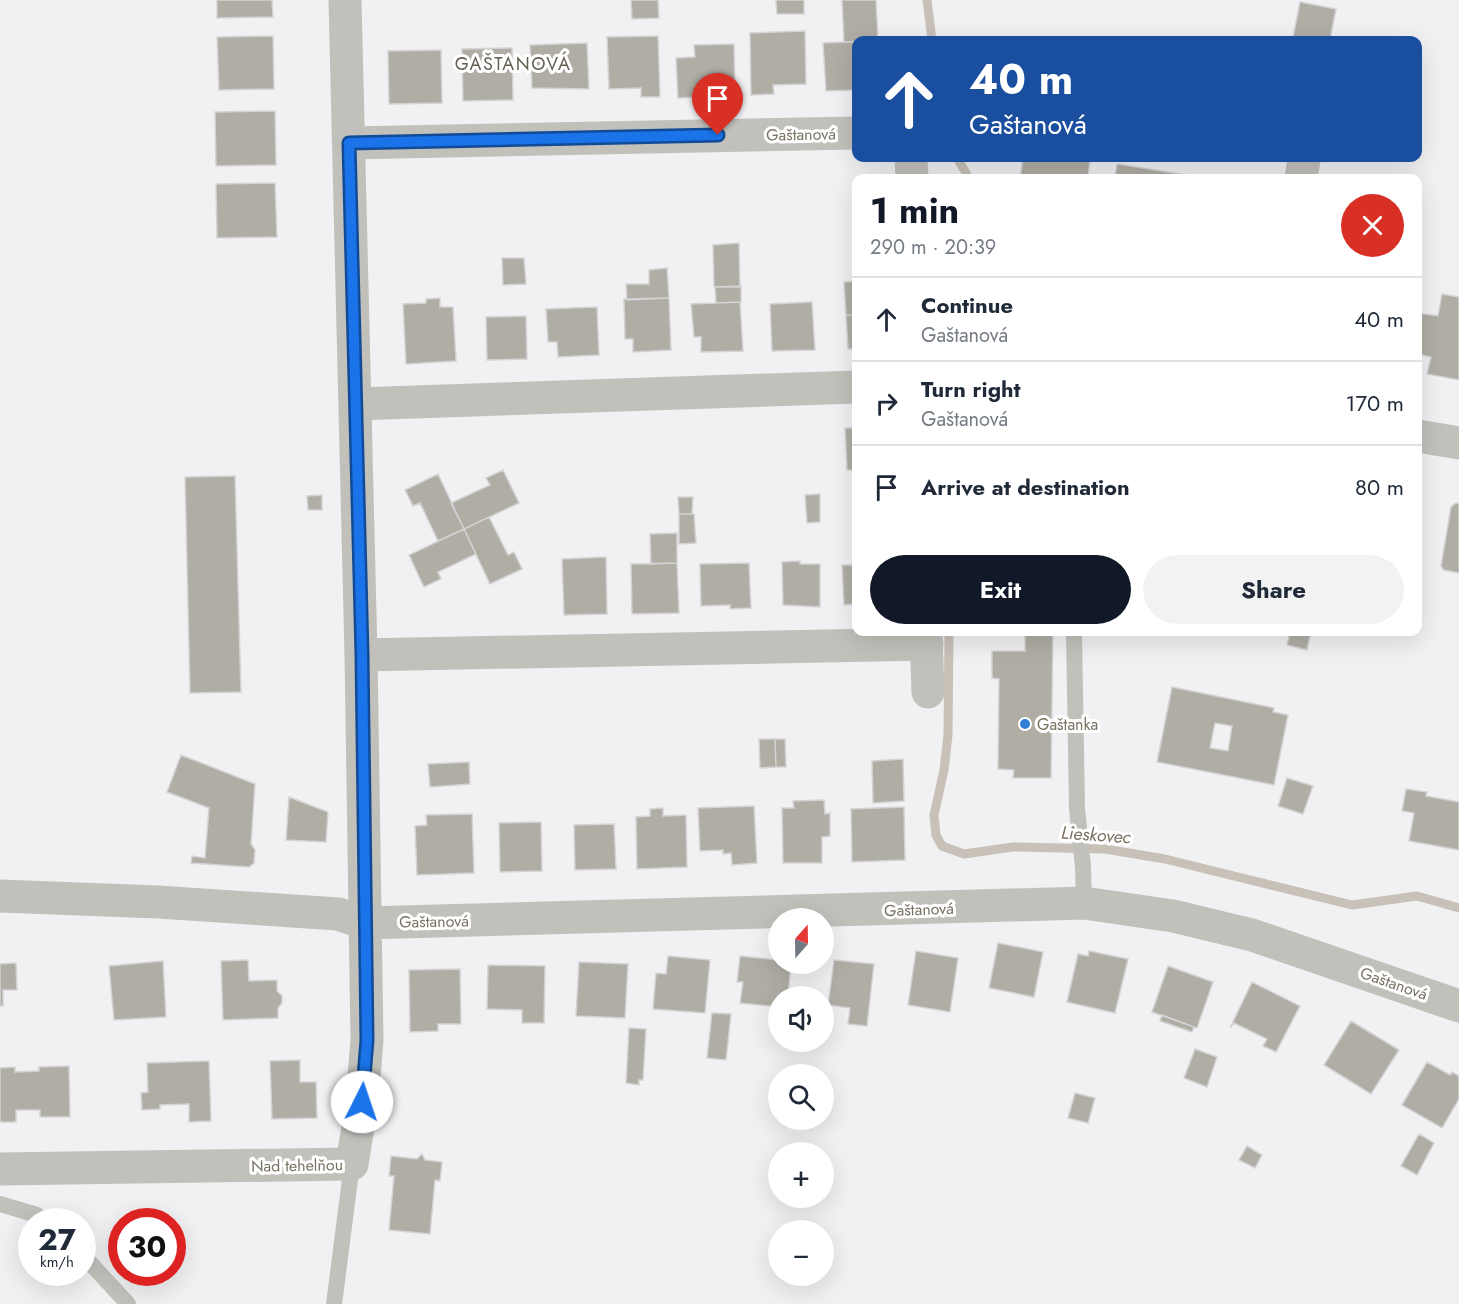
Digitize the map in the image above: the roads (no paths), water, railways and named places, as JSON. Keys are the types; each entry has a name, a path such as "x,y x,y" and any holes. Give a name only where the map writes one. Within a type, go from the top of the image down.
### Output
{"street":[{"path":"345,0 362,654 365,923"},
{"name":"Gaštanová","path":"349,143 852,133"},
{"path":"355,404 852,387"},
{"path":"1422,437 1459,443"},
{"path":"362,654 926,638 928,692"},
{"name":"Gaštanová","path":"0,896 158,902 338,914 365,923 1084,903 1173,916 1252,935 1459,1006"},
{"name":"Nad tehelňou","path":"0,1169 352,1164 362,1102 367,1040 365,923"}],"lane":[{"path":"1074,636 1077,808 1084,903"},
{"path":"334,1304 352,1164"},
{"path":"0,1204 18,1209"},
{"path":"96,1269 128,1304"}],"waterway":[{"name":"Lieskovec","path":"927,0 932,36"},
{"name":"Lieskovec","path":"959,162 967,174"},
{"name":"Lieskovec","path":"949,636 948,735 944,770 934,815 936,835 942,846 964,854 1013,847 1105,849 1165,859 1352,905 1417,896 1459,908"}],"place":[{"name":"Gaštanka","path":"1025,724"}],"district":[{"name":"GAŠTANOVÁ","path":"513,64"}]}
